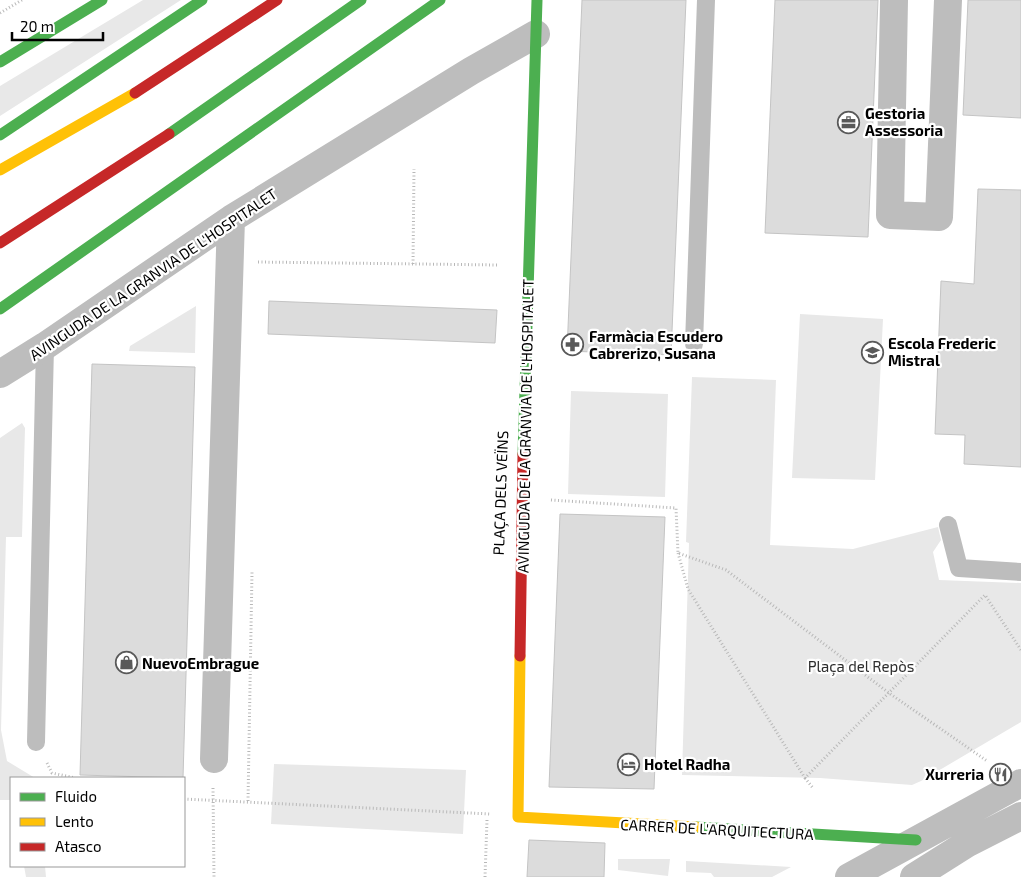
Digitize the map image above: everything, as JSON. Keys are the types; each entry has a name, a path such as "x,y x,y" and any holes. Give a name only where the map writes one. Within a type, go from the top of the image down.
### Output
{"main road":[{"path":"0,62 102,0"},
{"path":"0,135 202,0"},
{"path":"0,170 157,81 277,0"},
{"path":"0,243 149,148 361,0"},
{"path":"0,309 440,0"},
{"name":"AVINGUDA DE LA GRANVIA DE L'HOSPITALET","path":"518,818 522,477 537,0"},
{"name":"CARRER DE L'ARQUITECTURA","path":"518,818 916,840"}],"street":[{"path":"894,0 890,215 939,217 948,0"},
{"name":"AVINGUDA DE LA GRANVIA DE L'HOSPITALET","path":"0,374 45,346 231,219 536,34"},
{"path":"214,759 231,219"},
{"path":"849,877 1021,783"},
{"path":"914,877 968,843 1021,816"}],"lane":[{"path":"694,344 706,0"},
{"path":"36,742 45,346"},
{"path":"948,525 959,568 1021,572"}],"path":[{"path":"0,13 22,0"},
{"path":"413,264 414,169"},
{"path":"257,262 506,265"},
{"path":"546,500 676,508 678,553 688,589 813,788"},
{"path":"678,553 726,570 889,693 987,761"},
{"path":"806,778 986,595 1021,650"},
{"path":"36,742 52,773 70,777"},
{"path":"214,759 214,877"},
{"path":"185,799 487,813 495,816"},
{"path":"486,877 488,804"}],"green space":[{"path":"143,0 181,0 0,116 0,86"},
{"path":"196,306 195,353 129,351 130,346"},
{"path":"800,314 883,319 875,480 792,478"},
{"name":"Plaça del Repòs","path":"692,377 776,380 770,545 853,549 938,527 941,540 933,552 939,580 1021,583 1021,722 912,785 820,778 682,775 689,543 686,542"},
{"path":"571,391 668,394 665,497 568,494"},
{"path":"22,423 25,428 22,537 6,537 1,730 7,761 33,777 10,777 10,800 0,800 0,438"},
{"path":"274,764 466,770 463,834 271,824"},
{"path":"618,859 670,859 668,876 618,870"},
{"path":"686,861 791,867 772,877 714,877 711,873 686,872"},
{"path":"24,867 45,867 46,877 26,877"}],"building":[{"path":"582,0 686,0 671,355 567,351"},
{"path":"775,0 878,0 868,237 765,233"},
{"path":"968,0 1021,0 1021,118 963,115"},
{"path":"978,189 1021,190 1021,467 964,464 965,435 935,434 941,281 974,284"},
{"path":"269,301 497,310 495,343 268,334"},
{"path":"92,364 195,367 183,777 80,775"},
{"path":"560,514 665,517 654,789 549,787"},
{"path":"529,840 605,843 604,877 527,877"}],"traffic: fast":[{"path":"0,62 102,0"},
{"path":"0,135 202,0"},
{"path":"169,134 361,0"},
{"path":"0,309 440,0"},
{"path":"523,454 537,0"},
{"path":"696,827 916,840"}],"traffic: slow":[{"path":"0,170 135,93"},
{"path":"520,656 518,817 696,827"}],"traffic: jam":[{"path":"135,93 277,0"},
{"path":"0,243 169,134"},
{"path":"520,656 523,454"}],"place":[{"name":"Gestoria Assessoria","path":"849,122"},
{"name":"Farmàcia Escudero Cabrerizo, Susana","path":"573,345"},
{"name":"Escola Frederic Mistral","path":"872,352"},
{"name":"NuevoEmbrague","path":"126,663"},
{"name":"Hotel Radha","path":"628,764"},
{"name":"Xurreria","path":"1000,774"}]}
